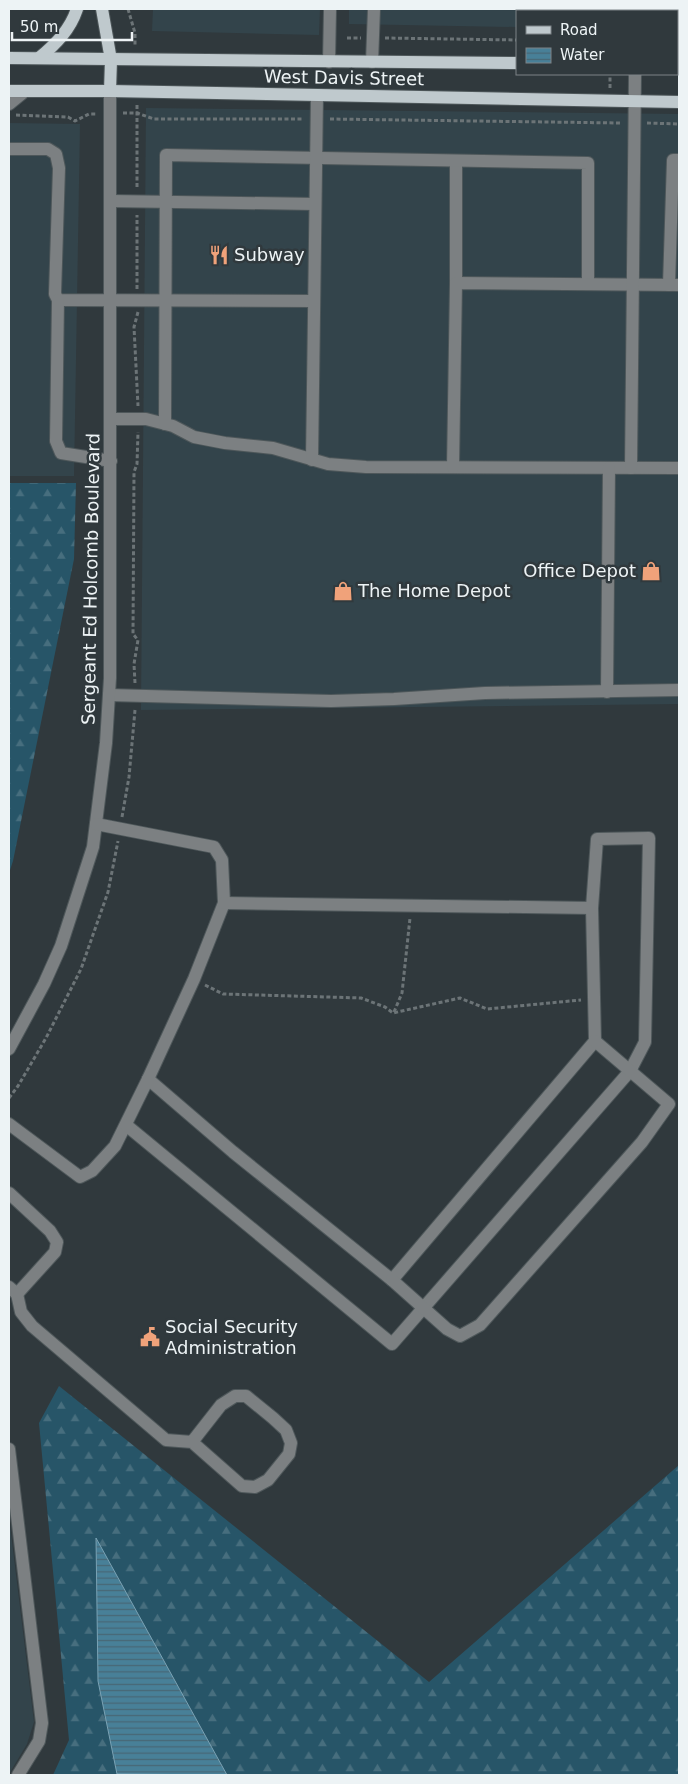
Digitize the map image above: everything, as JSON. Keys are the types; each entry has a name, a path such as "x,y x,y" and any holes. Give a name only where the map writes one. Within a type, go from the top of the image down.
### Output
{"main road":[{"path":"39,58 54,45 68,28 77,9"},
{"path":"102,9 111,60 110,90"},
{"name":"West Davis Street","path":"9,58 516,63"},
{"name":"West Davis Street","path":"9,91 110,90 679,102"}],"street":[{"path":"329,62 330,9"},
{"path":"372,62 374,9"},
{"path":"625,9 679,9"},
{"path":"631,468 635,75"},
{"path":"9,104 25,90"},
{"name":"Sergeant Ed Holcomb Boulevard","path":"9,1049 44,984 61,946 93,847 106,743 109,695 111,461 110,90"},
{"path":"312,460 317,95"},
{"path":"9,149 48,149 56,154 59,168 55,294 58,300 56,441 61,453 111,461"},
{"path":"165,424 166,155 588,163 588,284"},
{"path":"456,283 674,285 676,160"},
{"path":"453,468 456,161"},
{"path":"111,201 315,204"},
{"path":"58,300 314,301"},
{"path":"111,419 146,419 173,426 194,436 225,443 273,448 328,464 364,467 679,468"},
{"path":"607,692 609,468"},
{"path":"109,695 331,701 485,693 679,690"},
{"path":"9,1124 80,1177 92,1171 115,1146 126,1125 194,979 224,903 222,860 214,847 96,824"},
{"path":"126,1125 392,1344 630,1071 645,1042 649,838 597,839 592,908 595,1041 392,1280"},
{"path":"224,903 592,908"},
{"path":"148,1079 233,1152 392,1280 447,1329 460,1336 480,1325 642,1142 669,1104 595,1041"},
{"path":"9,1193 50,1231 57,1242 55,1252 13,1290 22,1312 32,1326 166,1440 192,1442 242,1486 255,1487 268,1480 289,1454 291,1443 286,1430 246,1396 235,1396 221,1405 192,1442"},
{"path":"9,1449 42,1723 39,1741 18,1775"}],"path":[{"path":"347,38 516,40"},
{"path":"9,115 68,116 75,120 89,114 137,113 154,119 316,119 679,124"},
{"path":"394,1013 402,993 411,906"},
{"path":"194,979 222,994 361,998 385,1007 394,1013 460,998 487,1009 594,999"}],"shaded area":[{"path":"153,9 320,9 319,35 152,31"},
{"path":"349,9 679,9 679,30 678,10 516,10 516,27 349,24"},
{"path":"146,108 679,114 679,704 141,710"},
{"path":"9,123 80,124 74,476 9,476"},
{"path":"9,1517 34,1722 27,1744 9,1774"}],"green space":[{"path":"9,483 76,483 74,559 9,873"},
{"path":"59,1386 429,1682 679,1465 679,1775 227,1775 96,1539 118,1775 53,1775 69,1740 39,1423"}],"water":[{"path":"96,1538 227,1775 117,1774 98,1681"}],"place":[{"name":"Subway","path":"219,255"},
{"name":"Office Depot","path":"651,571"},
{"name":"The Home Depot","path":"343,591"},
{"name":"Social Security Administration","path":"150,1337"}]}
